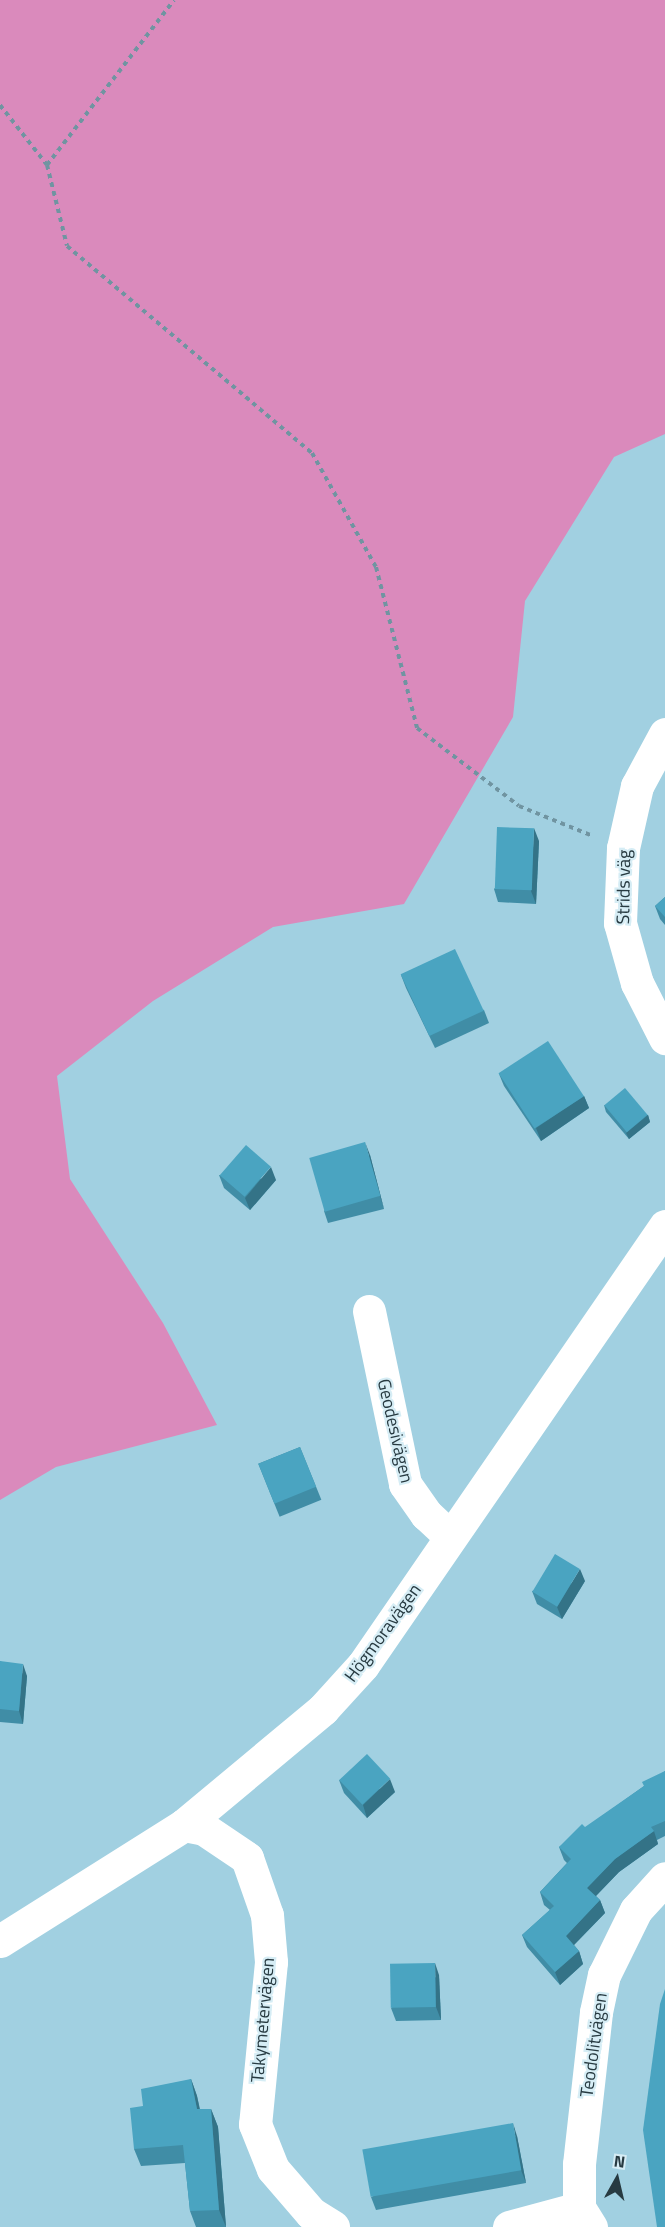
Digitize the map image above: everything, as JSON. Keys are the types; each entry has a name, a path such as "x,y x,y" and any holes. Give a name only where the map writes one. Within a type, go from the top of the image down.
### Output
{"street":[{"name":"Strids väg","path":"665,734 638,786 623,848 620,923 637,983 665,1038"},
{"name":"Högmoravägen","path":"0,1941 184,1826 323,1709 363,1665 450,1536 546,1403 665,1226"},
{"name":"Geodesivägen","path":"369,1311 405,1484 426,1514 450,1536"},
{"name":"Takymetervägen","path":"184,1826 204,1829 247,1858 267,1915 271,1962 255,2124 273,2169 310,2213 333,2227"},
{"name":"Teodolitvägen","path":"585,2218 579,2164 604,1975 636,1910 665,1878"},
{"path":"509,2227 585,2218"}],"path":[{"path":"47,165 174,0"},
{"path":"0,105 47,165 67,246 312,453 376,567 417,728 519,806 623,848"}],"shaded area":[{"path":"0,0 665,0 665,434 614,457 525,601 513,717 404,904 273,927 153,1001 57,1076 70,1179 163,1323 217,1425 56,1467 0,1500"}],"building":[{"path":"497,827 534,828 532,890 495,889"},
{"path":"665,897 665,917 655,906"},
{"path":"455,949 484,1011 429,1036 401,974"},
{"path":"548,1041 584,1096 534,1128 499,1073"},
{"path":"625,1088 647,1115 627,1132 604,1105"},
{"path":"365,1142 380,1196 325,1212 309,1158"},
{"path":"246,1145 271,1167 245,1197 220,1175"},
{"path":"300,1447 316,1487 274,1504 258,1464"},
{"path":"555,1554 580,1569 557,1607 532,1592"},
{"path":"0,1661 23,1664 19,1711 0,1709"},
{"path":"367,1754 390,1779 362,1805 339,1780"},
{"path":"665,1771 665,1821 651,1827 654,1831 615,1859 587,1888 600,1900 566,1936 579,1951 555,1972 522,1935 554,1906 540,1892 571,1859 559,1847 582,1824 585,1827 644,1786 642,1782"},
{"path":"435,1963 436,2007 391,2008 390,1964"},
{"path":"665,1989 665,2227 657,2227 643,2130 660,2004"},
{"path":"191,2079 197,2109 211,2109 219,2210 190,2211 183,2145 134,2149 130,2108 143,2106 141,2089"},
{"path":"513,2123 521,2170 371,2197 362,2150"}]}
